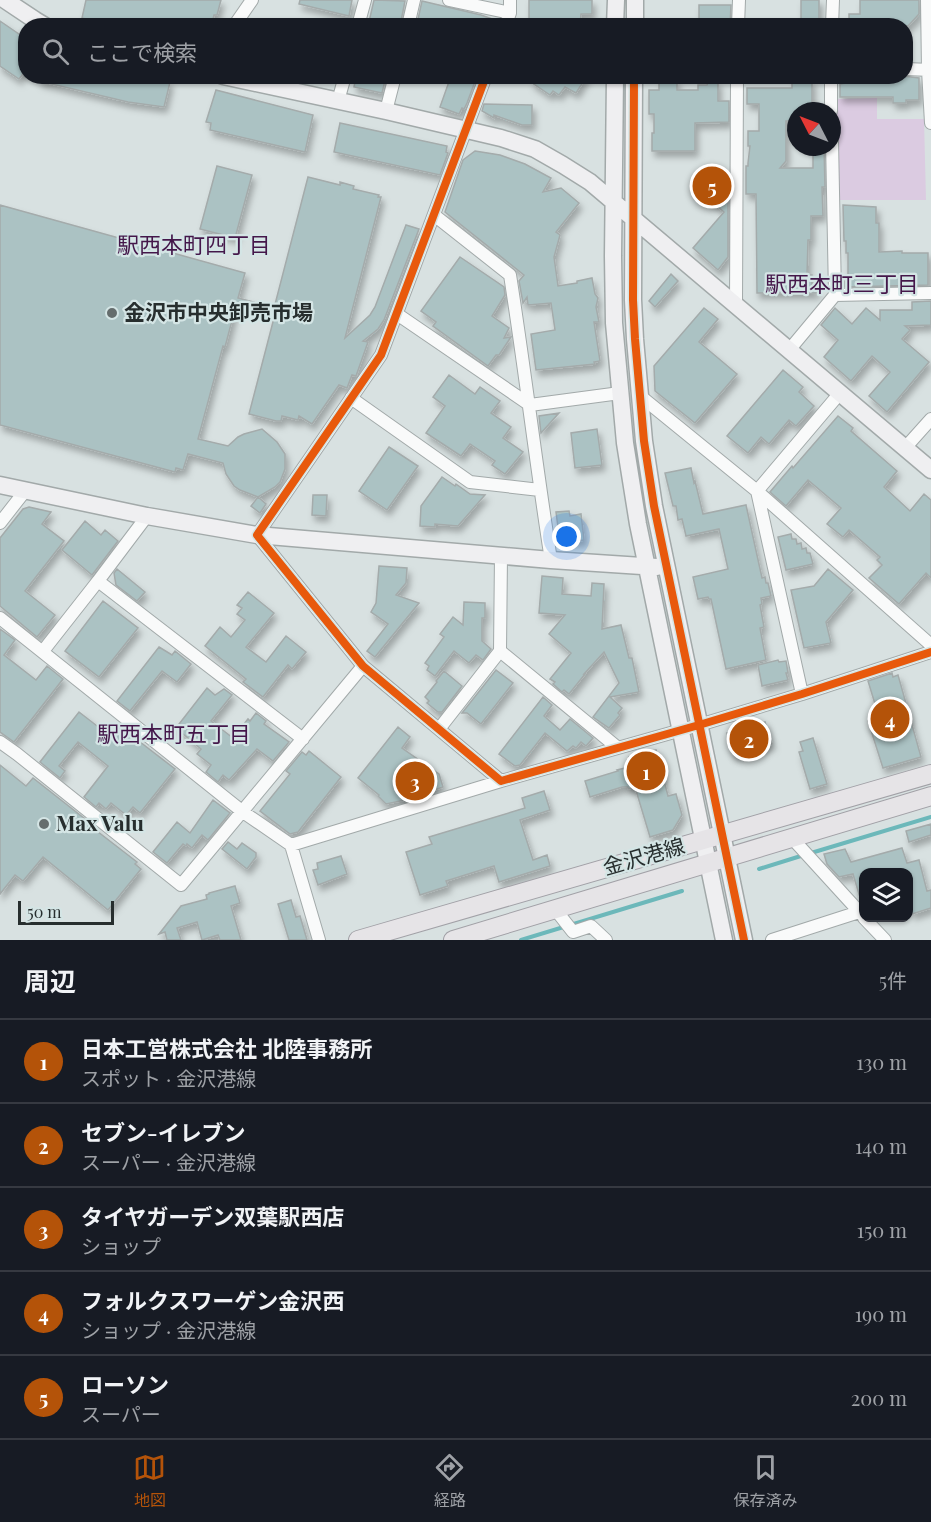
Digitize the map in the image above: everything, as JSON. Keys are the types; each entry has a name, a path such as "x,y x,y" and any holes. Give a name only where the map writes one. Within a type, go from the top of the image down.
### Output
{"main road":[{"name":"金沢港線","path":"358,940 931,774"},
{"name":"金沢港線","path":"463,939 564,920 727,857 801,849 931,796"}],"street":[{"path":"5,0 31,18"},
{"path":"240,18 252,0"},
{"path":"360,18 365,0"},
{"path":"410,18 414,0"},
{"path":"449,0 510,13"},
{"path":"508,18 510,0"},
{"path":"615,18 616,0"},
{"path":"634,18 635,0"},
{"path":"738,18 739,0"},
{"path":"832,18 833,0"},
{"path":"927,0 931,123"},
{"path":"913,69 929,70"},
{"path":"260,84 501,138 535,149 590,182 931,470"},
{"path":"338,101 343,84"},
{"path":"386,111 393,84"},
{"path":"257,535 381,355 483,84"},
{"path":"615,84 614,322 627,454 638,524 724,940"},
{"path":"634,84 633,300 644,441 654,506 744,940"},
{"path":"736,304 737,84"},
{"path":"831,84 831,102"},
{"path":"790,350 835,295 832,156"},
{"path":"434,215 510,275 551,560"},
{"path":"835,295 931,293"},
{"path":"398,314 530,405 620,393"},
{"path":"757,491 840,393"},
{"path":"639,395 757,491 931,645"},
{"path":"351,398 470,482 540,490"},
{"path":"905,448 931,419"},
{"path":"0,485 147,516 257,535 667,568"},
{"path":"0,523 25,490"},
{"path":"757,491 802,694"},
{"path":"43,651 147,516"},
{"path":"257,535 363,666 501,782"},
{"path":"439,729 500,651 501,555"},
{"path":"98,581 303,739"},
{"path":"0,618 243,812 291,845 319,940"},
{"path":"500,651 618,748"},
{"path":"291,845 802,694 931,652"},
{"path":"0,742 181,885 363,666"},
{"path":"801,849 859,913"},
{"path":"772,940 859,917"},
{"path":"564,920 573,932 591,926 606,940"},
{"path":"868,922 885,940"}],"shaded area":[{"path":"877,98 877,119 924,119 926,200 837,200 837,156 841,156 841,102 837,102 837,99"}],"building":[{"path":"86,0 221,0 217,15 214,15 213,18 82,18"},
{"path":"300,0 352,0 349,16 299,4"},
{"path":"374,0 405,1 402,18 370,18"},
{"path":"529,0 592,0 592,14 581,14 581,18 529,18"},
{"path":"801,0 819,0 819,18 801,18"},
{"path":"860,0 919,0 919,14 913,21 913,18 849,18 849,14 860,14"},
{"path":"422,1 490,18 418,18"},
{"path":"699,5 731,5 730,18 699,18"},
{"path":"0,21 18,33 18,78 0,66"},
{"path":"913,77 919,78 919,100 893,103 893,97 840,97 840,84 913,84"},
{"path":"52,84 170,84 164,107 128,102"},
{"path":"355,84 384,84 382,93 354,87"},
{"path":"448,84 474,84 464,109 462,108 459,114 440,107"},
{"path":"534,84 582,84 576,93 565,87 559,95 553,91 550,95"},
{"path":"659,84 677,84 677,90 698,90 698,85 718,84 718,101 729,101 729,122 695,123 695,151 652,151 654,114 649,114 649,90 659,90"},
{"path":"792,84 812,84 812,102 787,102 786,161 780,168 813,168 813,156 824,156 823,216 811,216 811,240 808,240 807,275 812,275 812,288 818,293 757,293 756,194 746,194 746,166 748,166 750,146 748,146 748,131 759,131 759,104 747,104 747,88 792,88"},
{"path":"216,90 313,115 305,152 210,130 211,123 206,122"},
{"path":"484,104 532,105 532,125 522,125 494,115 494,118 482,111"},
{"path":"340,123 447,146 446,152 448,153 440,175 334,152"},
{"path":"475,151 500,155 525,164 551,178 543,192 561,188 579,203 556,232 560,235 554,257 558,286 592,278 598,298 596,307 599,322 594,322 600,361 594,362 595,364 536,370 531,334 555,330 551,303 528,305 527,297 523,303 519,281 524,275 445,212 463,160"},
{"path":"217,166 252,175 235,238 200,229"},
{"path":"709,168 728,184 728,257 718,270 693,248 724,212 694,186"},
{"path":"308,177 340,185 340,182 354,186 353,189 381,197 345,338 370,315 375,307 406,225 419,229 384,320 378,329 363,341 368,342 356,376 352,375 347,388 339,385 312,424 299,416 298,420 282,416 281,421 276,421 249,414"},
{"name":"金沢市中央卸売市場","path":"0,205 245,273 238,298 253,302 235,309 198,439 228,446 244,434 262,429 277,442 285,454 285,469 280,482 275,487 258,497 234,486 226,474 223,463 188,454 183,470 176,468 175,472 0,425"},
{"path":"843,205 876,207 876,223 879,223 879,252 928,253 928,285 845,287 845,278 848,278 848,253 846,253 846,241 844,241"},
{"path":"460,257 504,287 505,295 492,316 509,328 504,338 511,337 488,366 433,326 436,322 421,311"},
{"path":"671,274 678,281 655,307 649,301"},
{"path":"931,301 931,325 905,326 910,330 902,339 929,362 887,412 869,396 890,372 872,356 851,381 824,357 838,340 821,325 835,308 852,324 866,308 880,320 880,310 912,310 912,302"},
{"path":"704,308 718,319 699,342 737,374 695,423 655,391 654,366"},
{"path":"783,370 803,387 799,392 814,406 796,426 789,420 769,444 761,437 748,453 727,436"},
{"path":"449,375 475,394 480,387 500,401 491,413 511,427 503,438 523,452 505,474 492,465 495,461 470,444 461,456 426,433 445,406 433,397"},
{"path":"559,413 541,433 539,416"},
{"path":"838,416 853,428 851,431 897,471 884,487 910,511 924,494 931,500 931,578 926,573 899,604 869,578 882,565 877,560 880,557 849,530 843,537 827,524 841,508 808,480 786,506 770,492"},
{"path":"597,429 602,465 575,468 571,433"},
{"path":"389,447 418,466 387,510 359,491"},
{"path":"691,468 703,514 746,505 762,578 765,577 768,583 771,596 761,598 762,604 760,605 764,627 760,628 766,660 726,669 711,599 708,597 698,599 693,577 728,569 719,529 686,536 682,519 678,520 676,506 673,506 665,473"},
{"path":"442,477 470,494 485,495 458,526 435,524 435,527 420,526 421,506"},
{"path":"313,495 327,495 326,516 312,515"},
{"path":"258,497 266,504 260,513 251,506"},
{"path":"29,507 51,512 42,524 64,541 25,591 55,615 37,637 0,606 0,538 23,509"},
{"path":"569,511 570,516 581,514 584,540 560,543 556,512"},
{"path":"85,521 101,535 105,530 118,541 92,575 62,550"},
{"path":"791,534 797,544 801,543 802,549 806,548 807,553 810,553 813,564 786,570 778,537"},
{"path":"379,566 407,568 406,583 396,595 419,603 375,657 367,651 388,624 371,612 376,603"},
{"path":"117,569 145,592 137,601 116,585 114,573"},
{"path":"828,569 853,590 826,622 831,643 804,648 791,590 814,586"},
{"path":"542,576 563,578 562,594 591,596 592,583 604,584 602,629 621,625 629,658 632,658 639,692 610,697 622,708 618,713 620,715 609,728 593,717 619,683 604,652 569,694 564,690 562,692 550,679 571,653 549,634 565,615 539,613"},
{"path":"248,592 274,613 246,647 266,662 286,636 306,652 292,669 288,665 263,697 243,682 246,679 205,646 220,627 231,637 245,620 237,614 242,608 237,605"},
{"path":"103,601 138,628 99,677 65,651"},
{"path":"464,602 485,603 485,618 482,618 482,641 491,649 483,660 476,655 469,663 454,651 435,676 427,670 429,666 425,663 444,637 440,634 453,617 463,625"},
{"path":"0,629 15,640 4,655 36,680 47,666 63,679 14,742 0,732"},
{"path":"159,647 172,655 175,651 191,664 177,682 162,671 130,711 117,701"},
{"path":"778,660 779,662 786,661 788,680 762,686 758,665"},
{"path":"496,670 513,683 481,724 467,713 462,713"},
{"path":"444,671 462,686 442,712 438,712 427,703 429,701 425,697"},
{"path":"892,673 893,677 898,675 921,757 883,768 868,721 879,717 868,681"},
{"path":"207,688 215,695 224,689 232,695 211,721 233,738 248,719 250,721 256,713 266,721 264,724 289,742 273,761 257,749 229,780 223,775 218,782 206,772 211,765 197,754 201,749 176,728"},
{"path":"543,697 552,705 544,716 560,730 570,719 593,738 586,746 581,742 576,748 573,746 567,751 545,733 520,765 515,766 499,754"},
{"path":"79,712 101,729 103,726 114,735 122,726 175,769 140,813 133,807 126,815 111,803 106,809 99,803 96,807 84,797 108,766 78,742 59,766 65,771 60,778 40,762"},
{"path":"765,722 772,744 734,755 727,733"},
{"path":"398,727 410,737 402,748 439,774 443,787 423,794 415,788 405,800 386,804 379,795 358,778"},
{"path":"813,738 827,784 810,789 799,752 803,751 800,742"},
{"path":"656,750 668,796 676,794 682,815 673,830 650,837 635,787 628,789 628,787 622,787 590,797 585,781 629,767 627,760 630,759 629,757"},
{"path":"309,751 341,777 298,832 290,834 260,811 290,774 286,771 302,752 306,755"},
{"name":"Max Valu","path":"0,765 26,786 33,778 137,862 135,864 141,869 108,910 43,857 23,881 15,875 0,894"},
{"path":"544,791 550,810 520,820 533,860 547,855 550,866 499,882 494,866 446,881 448,886 420,895 406,852 432,844 429,837 525,808 522,798"},
{"path":"213,800 230,813 208,840 202,835 192,848 183,844 167,863 153,852 177,822 190,833"},
{"path":"931,824 931,835 909,842 906,831"},
{"path":"228,842 237,849 242,843 256,853 256,857 247,869 222,849"},
{"path":"902,848 907,863 919,860 927,891 931,890 931,908 913,914 913,868 859,868 859,894 853,874 839,877 827,864 824,854 845,849 851,862"},
{"path":"341,856 347,874 318,885 313,870 318,869 317,863"},
{"path":"235,886 240,903 231,906 241,940 220,940 218,935 202,940 197,922 177,928 181,940 167,940 165,932 159,934 181,906 207,899 206,895 209,893"},
{"path":"291,900 296,917 300,916 307,940 289,940 278,904"}],"waterway":[{"path":"811,853 931,817"},
{"path":"759,869 804,855"},
{"path":"521,940 682,891"}],"cycle path":[{"path":"483,84 381,355 257,535 363,666 501,781 699,725 931,652"},
{"path":"634,84 633,300 644,441 654,506 744,940"}],"place":[{"name":"ローソン","path":"712,186"},
{"name":"金沢市中央卸売市場","path":"112,313"},
{"name":"フォルクスワーゲン金沢西","path":"890,719"},
{"name":"セブン-イレブン","path":"749,739"},
{"name":"日本工営株式会社 北陸事務所","path":"646,771"},
{"name":"タイヤガーデン双葉駅西店","path":"415,781"},
{"name":"Max Valu","path":"44,824"}],"district":[{"name":"駅西本町四丁目","path":"194,245"},
{"name":"駅西本町三丁目","path":"842,284"},
{"name":"駅西本町五丁目","path":"174,734"}]}
